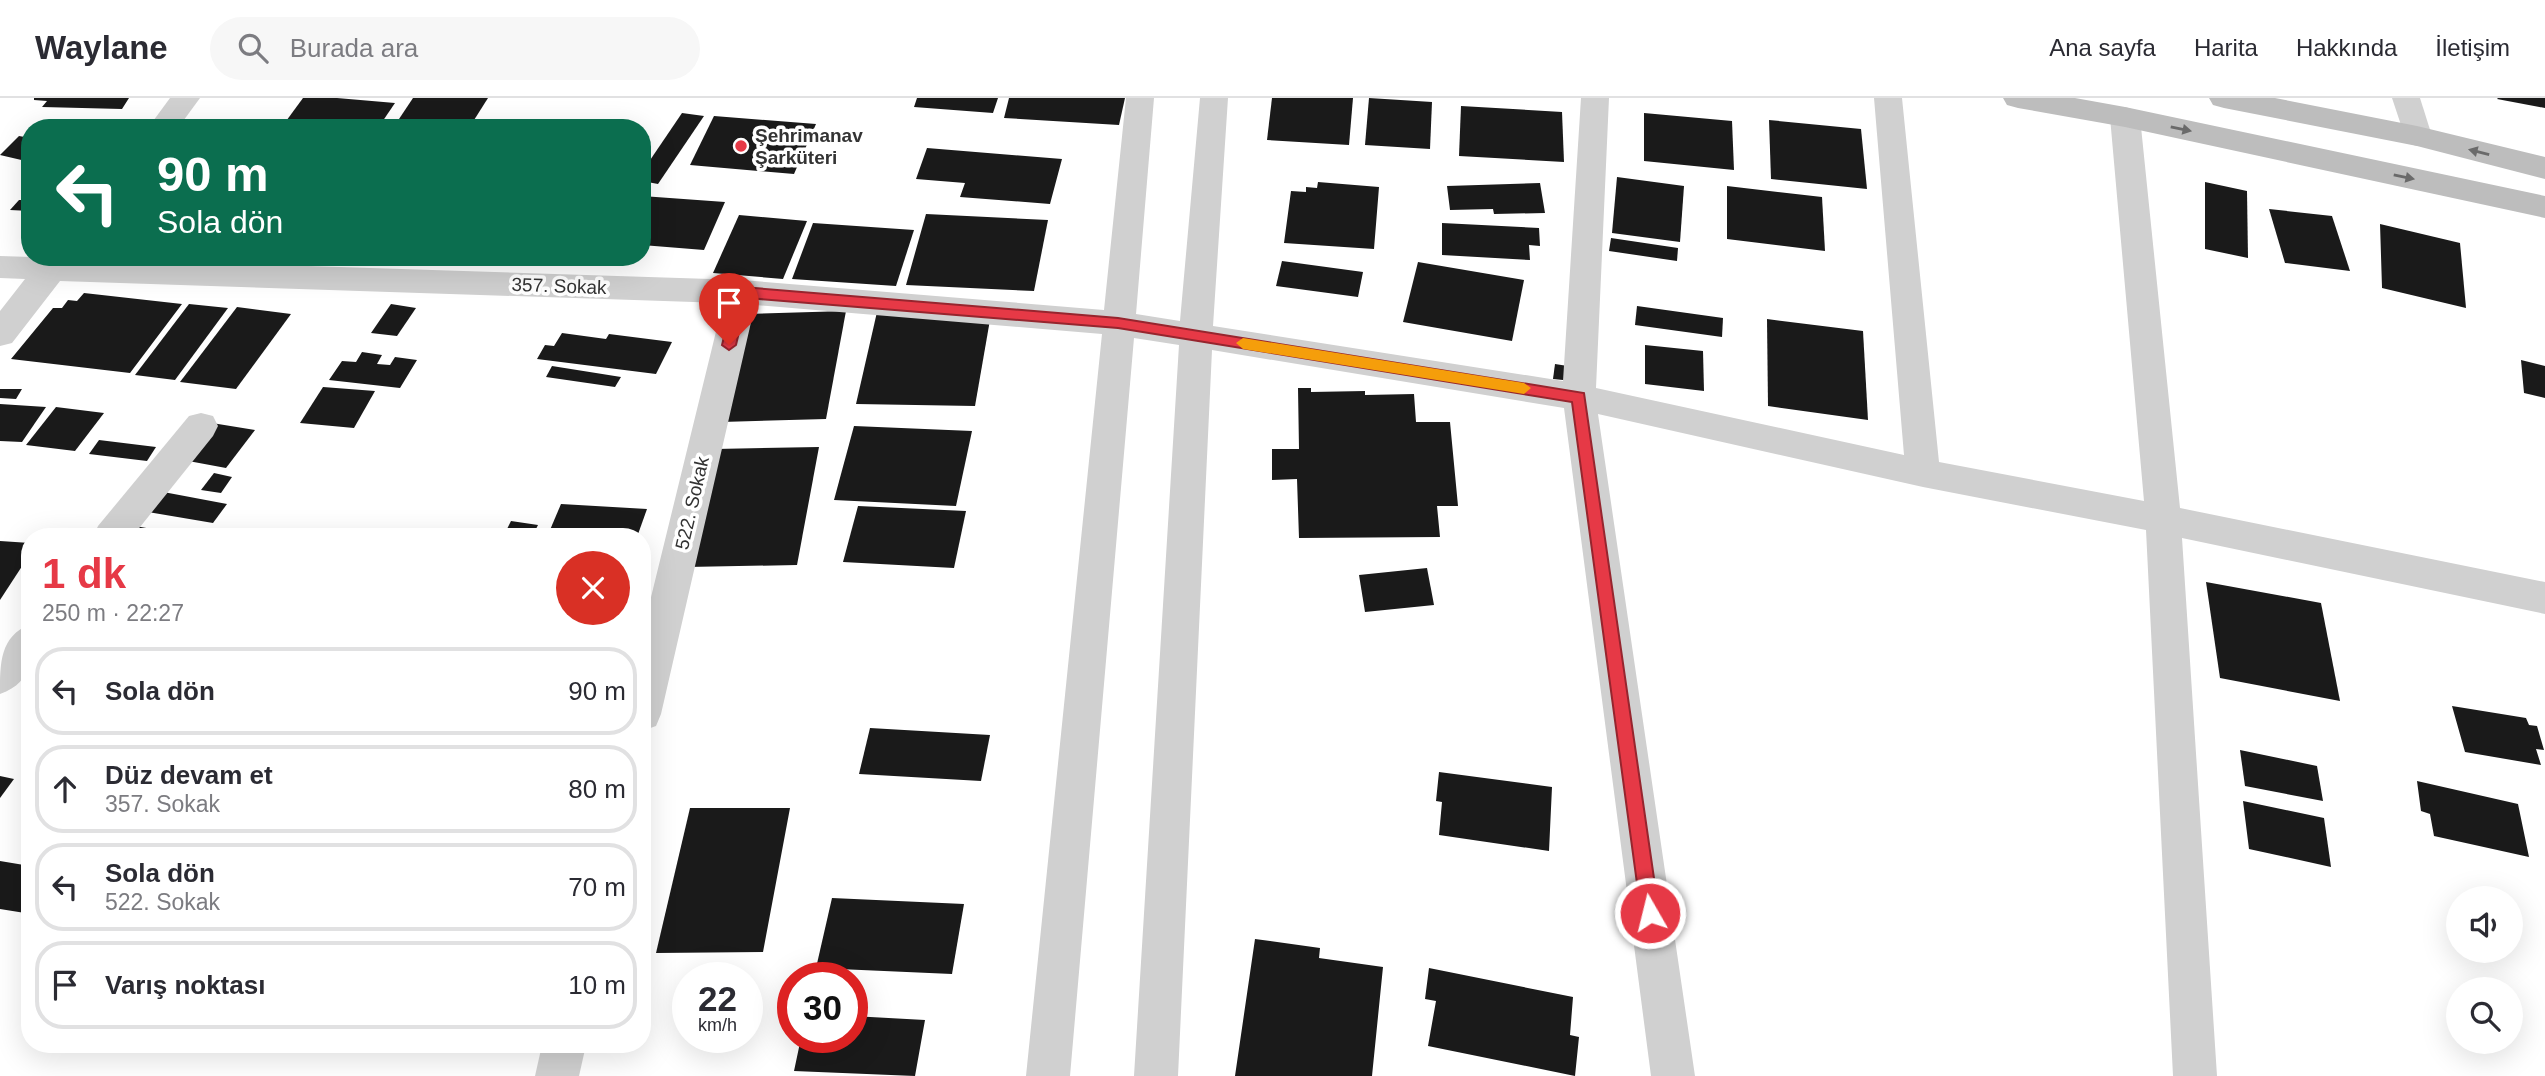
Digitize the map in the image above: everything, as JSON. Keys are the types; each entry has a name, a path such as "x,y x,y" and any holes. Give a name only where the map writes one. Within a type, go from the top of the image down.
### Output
{"street":[{"path":"169,119 186,98"},
{"path":"1048,1076 1140,98"},
{"path":"1156,1076 1196,336 1214,98"},
{"path":"1595,98 1579,397 1673,1076"},
{"path":"1888,98 1923,473"},
{"path":"2018,98 2125,117 2545,207"},
{"path":"2224,98 2417,136 2545,168"},
{"path":"2406,98 2417,136"},
{"path":"2125,117 2163,519 2195,1076"},
{"name":"357. Sokak","path":"0,267 21,266"},
{"path":"0,334 54,266"},
{"name":"357. Sokak","path":"127,266 742,292 1118,323 1579,397 1923,473 2163,519 2545,598"},
{"name":"522. Sokak","path":"651,676 742,292"},
{"path":"118,528 201,426"},
{"path":"0,677 21,650"},
{"path":"557,1076 562,1053"}],"building":[{"path":"34,98 129,98 122,109 42,107 47,101"},
{"path":"303,98 395,103 384,119 288,119"},
{"path":"413,98 488,98 475,119 399,119"},
{"path":"917,98 998,98 993,113 914,107"},
{"path":"1009,98 1125,98 1119,125 1004,118"},
{"path":"1272,98 1353,98 1349,145 1267,140"},
{"path":"1369,98 1432,102 1430,149 1365,145"},
{"path":"2545,98 2545,108 2497,99"},
{"path":"1461,106 1562,112 1564,162 1459,156"},
{"path":"682,113 704,116 658,184 651,183 651,159"},
{"path":"1644,113 1732,121 1734,170 1644,161"},
{"path":"714,116 816,124 794,174 690,165"},
{"path":"1769,120 1861,129 1867,189 1771,179"},
{"path":"19,136 21,136 21,160 0,155"},
{"path":"927,148 1062,159 1050,204 960,197 965,183 916,179"},
{"path":"1617,177 1684,186 1680,242 1612,233"},
{"path":"1318,182 1379,187 1374,249 1284,243 1291,191 1306,192 1306,187 1317,188"},
{"path":"2205,182 2247,191 2248,258 2205,249"},
{"path":"1540,183 1545,213 1494,214 1493,209 1450,210 1447,186"},
{"path":"1727,186 1822,197 1825,251 1727,239"},
{"path":"651,197 725,202 704,250 651,246"},
{"path":"19,200 21,200 21,211 10,210"},
{"path":"2269,209 2332,216 2350,271 2285,263"},
{"path":"926,214 1048,220 1034,291 906,285"},
{"path":"739,215 807,221 783,279 713,273"},
{"path":"813,223 914,230 896,286 792,279"},
{"path":"1442,223 1539,228 1540,246 1529,245 1530,260 1442,255"},
{"path":"2380,224 2460,243 2466,308 2382,288"},
{"path":"1611,238 1678,248 1677,261 1609,251"},
{"path":"1282,261 1363,272 1358,297 1276,286"},
{"path":"1418,262 1524,280 1512,341 1403,322"},
{"path":"84,293 182,304 130,373 11,359 53,308 62,308 68,300 77,301"},
{"path":"189,304 228,308 175,380 135,375"},
{"path":"391,304 416,308 397,336 371,333"},
{"path":"1637,306 1723,318 1722,337 1635,325"},
{"path":"237,307 291,314 236,389 180,382"},
{"path":"846,311 826,419 721,422 746,314"},
{"path":"877,312 991,314 975,406 856,404"},
{"path":"1767,319 1863,331 1868,420 1768,406"},
{"path":"562,333 606,339 609,334 672,342 656,374 537,359 545,345 554,346"},
{"path":"1645,345 1703,351 1704,391 1645,384"},
{"path":"362,352 382,355 377,364 390,365 395,357 417,360 400,388 329,380 342,361 356,362"},
{"path":"2521,360 2545,366 2545,398 2524,393"},
{"path":"1555,364 1574,367 1573,381 1553,379"},
{"path":"552,366 621,377 615,387 546,377"},
{"path":"323,387 375,391 354,428 300,423"},
{"path":"1298,388 1311,388 1311,392 1365,391 1365,395 1414,394 1416,422 1450,422 1458,506 1437,506 1440,537 1299,538 1297,479 1272,480 1272,449 1299,449"},
{"path":"0,389 22,389 16,399 0,398"},
{"path":"0,404 46,407 22,442 0,441"},
{"path":"56,407 104,413 75,451 26,445"},
{"path":"212,423 255,430 226,468 183,460"},
{"path":"854,426 972,431 956,506 834,500"},
{"path":"99,440 156,447 147,461 89,454"},
{"path":"819,447 797,565 687,567 715,449"},
{"path":"214,473 232,477 221,493 201,490"},
{"path":"158,491 227,504 213,523 142,511"},
{"path":"561,504 647,509 640,528 551,528"},
{"path":"858,506 966,511 954,568 843,562"},
{"path":"511,521 538,525 536,528 508,528"},
{"path":"0,541 21,542 21,568 0,600"},
{"path":"1427,568 1434,605 1365,612 1359,575"},
{"path":"2206,582 2321,603 2340,701 2220,678"},
{"path":"2452,706 2526,718 2529,725 2537,726 2544,750 2536,749 2541,765 2465,752"},
{"path":"870,728 990,735 981,781 859,774"},
{"path":"2240,750 2317,766 2323,801 2245,786"},
{"path":"1439,772 1552,787 1549,851 1439,835 1442,802 1436,801"},
{"path":"0,776 14,779 0,798"},
{"path":"2417,781 2518,804 2529,857 2434,836 2430,814 2421,811"},
{"path":"2243,801 2324,818 2331,867 2249,849"},
{"path":"690,808 790,808 763,952 656,953"},
{"path":"0,861 21,864 21,912 0,909"},
{"path":"832,898 964,904 952,974 868,970 868,962 817,962"},
{"path":"1255,939 1320,948 1319,958 1383,967 1372,1076 1235,1076"},
{"path":"1429,968 1573,997 1570,1035 1579,1037 1575,1076 1428,1046 1436,1001 1425,999"},
{"path":"868,1017 925,1020 915,1076 794,1071 798,1053 868,1053"}],"slow traffic":[{"path":"1243,343 1524,388"}],"place":[{"name":"Şehrimanav Şarküteri","path":"741,146"}],"route":[{"path":"729,345 742,292 1118,323 1579,397 1650,913"}]}
